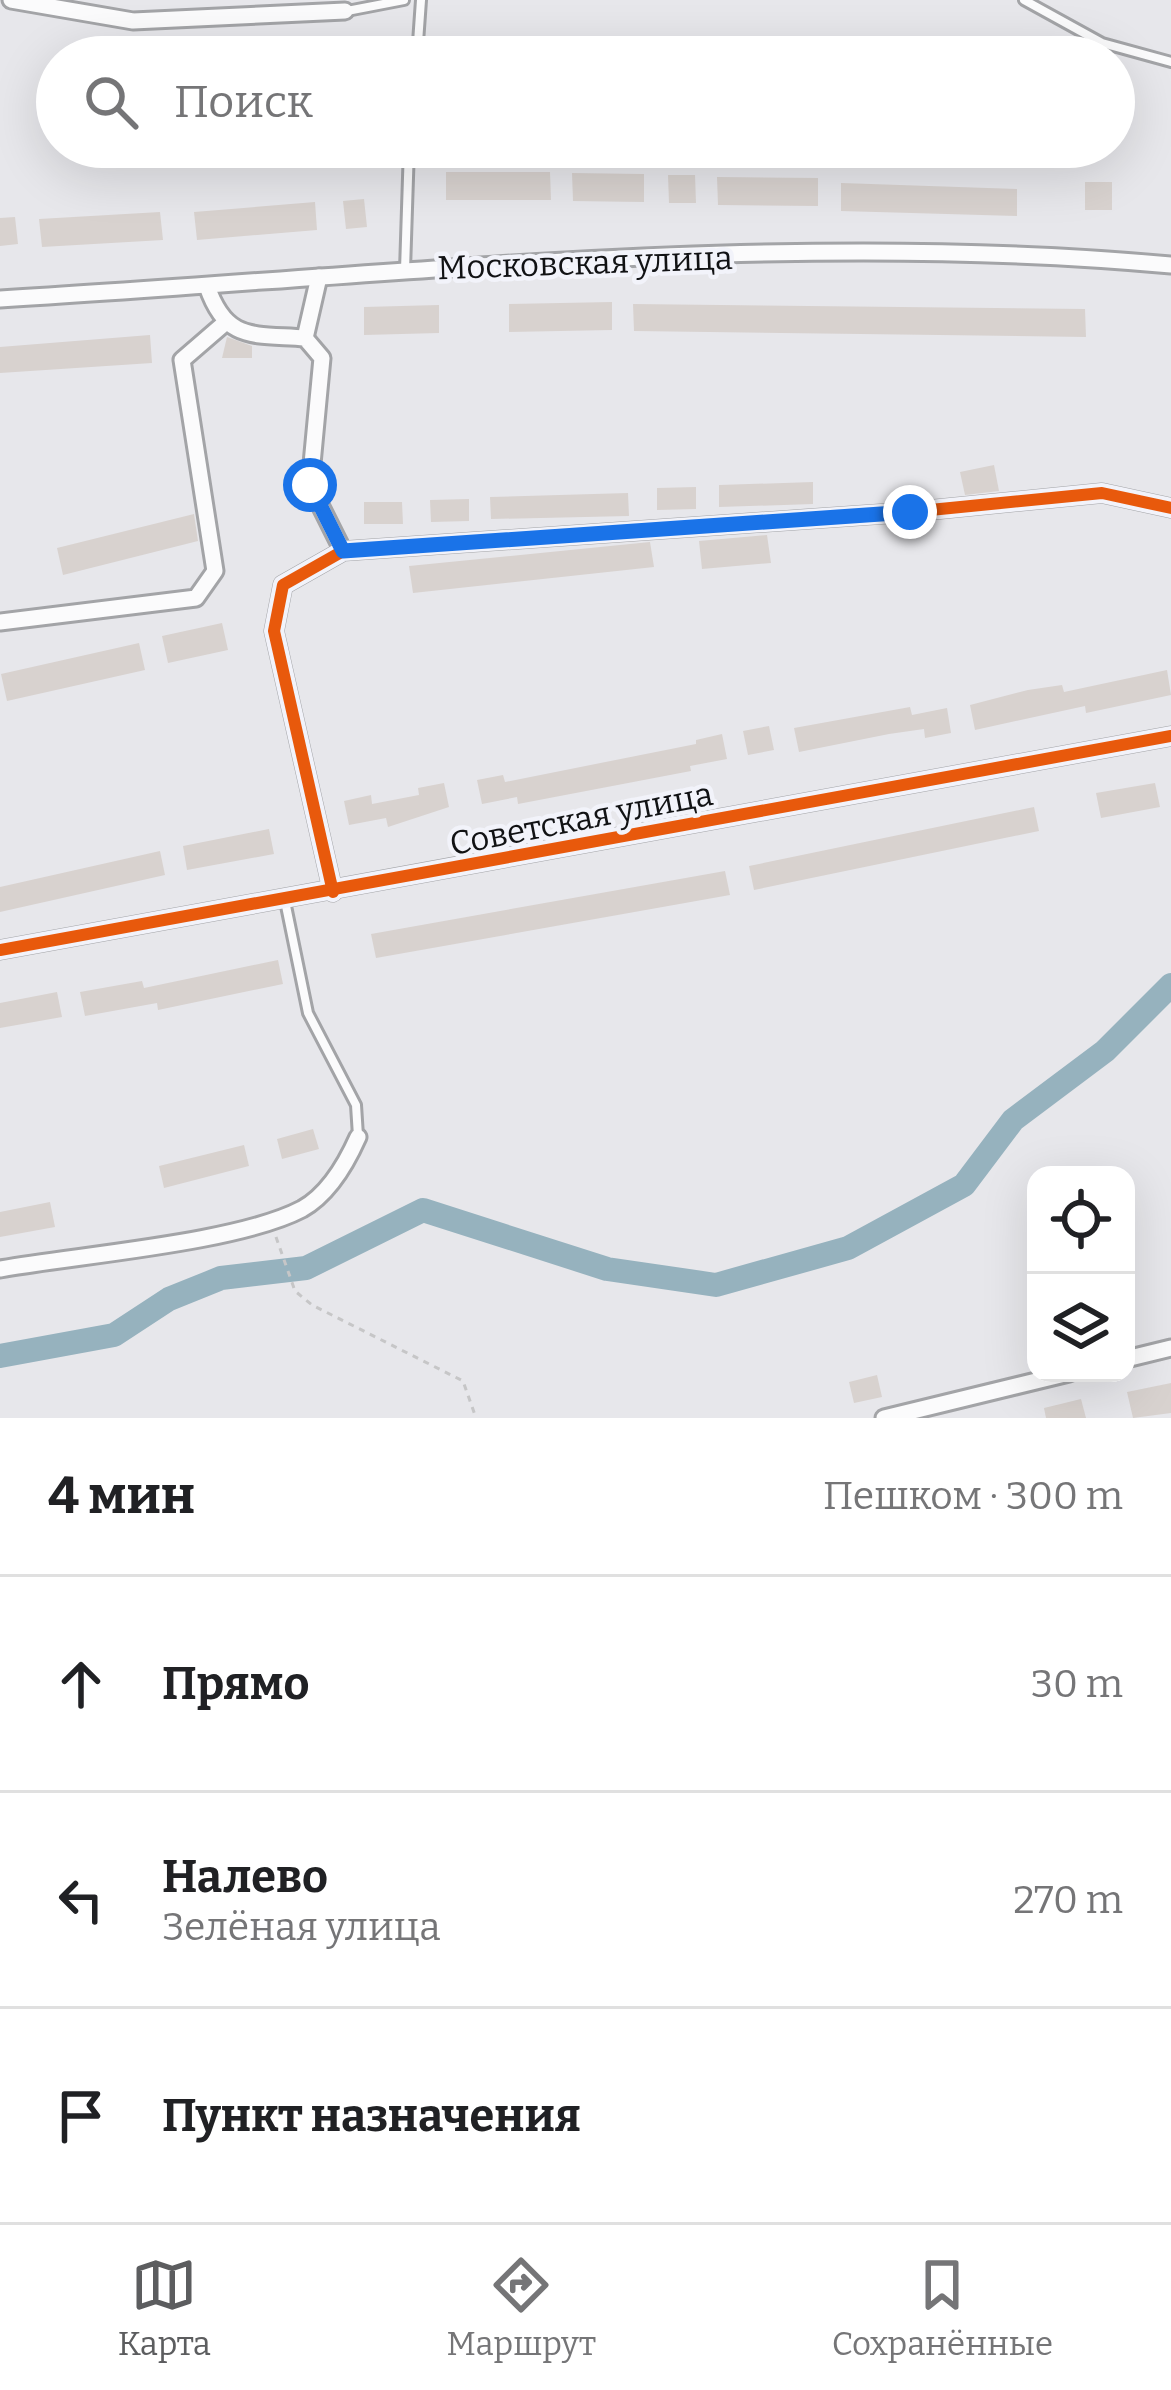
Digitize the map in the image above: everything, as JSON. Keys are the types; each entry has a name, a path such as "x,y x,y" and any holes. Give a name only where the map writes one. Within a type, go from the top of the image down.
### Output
{"street":[{"path":"10,0 134,21 345,11"},
{"name":"Московская улица","path":"0,299 584,257 1045,254 1171,266"},
{"path":"305,338 319,277"},
{"path":"207,286 216,313 237,332 305,338 322,358 310,485 343,551"},
{"path":"0,622 196,598 215,572 182,360 226,322"},
{"path":"333,892 274,631 283,585 343,551 910,512 1102,493 1171,508"},
{"name":"Советская улица","path":"0,950 1171,736"},
{"path":"0,1269 214,1233 303,1208 344,1170 358,1137"},
{"path":"1135,1357 1171,1348"},
{"path":"884,1418 1032,1382"}],"lane":[{"path":"345,11 404,0"},
{"path":"418,36 421,0"},
{"path":"1026,1 1089,36"},
{"path":"1135,52 1171,62"},
{"path":"405,271 409,168"},
{"path":"285,901 308,1013 356,1105 358,1137"}],"path":[{"path":"278,1245 295,1291 312,1305 463,1382 476,1418"}],"building":[{"path":"446,172 550,172 551,200 446,200"},
{"path":"572,173 644,174 644,202 573,201"},
{"path":"668,175 695,175 696,203 669,203"},
{"path":"717,177 818,178 818,206 718,205"},
{"path":"1085,182 1112,182 1112,210 1085,210"},
{"path":"841,183 1017,189 1017,216 841,211"},
{"path":"364,199 367,227 346,229 343,201"},
{"path":"315,202 317,230 197,240 194,212"},
{"path":"160,212 163,240 42,247 39,219"},
{"path":"15,217 18,244 0,246 0,218"},
{"path":"612,302 612,330 509,332 509,304"},
{"path":"633,304 1085,309 1086,337 634,331"},
{"path":"439,305 439,333 364,335 364,307"},
{"path":"150,335 152,363 0,373 0,347"},
{"path":"227,337 252,346 252,358 222,358"},
{"path":"994,465 999,491 965,495 960,472"},
{"path":"813,482 813,504 719,507 719,485"},
{"path":"696,487 696,509 657,510 657,488"},
{"path":"628,493 629,516 491,519 490,497"},
{"path":"469,499 469,521 431,522 430,500"},
{"path":"364,502 402,502 403,524 364,524"},
{"path":"194,514 198,541 63,575 57,548"},
{"path":"767,535 771,563 702,569 699,541"},
{"path":"650,542 654,567 413,593 409,566"},
{"path":"222,623 228,650 168,663 162,636"},
{"path":"139,643 145,670 7,701 1,674"},
{"path":"1167,670 1171,695 1086,713 1085,706 975,730 970,705 1028,690 1062,685 1064,692"},
{"path":"910,707 912,715 947,708 951,733 925,738 924,729 799,752 794,728"},
{"path":"769,726 774,750 748,755 743,731"},
{"path":"722,734 727,759 690,766 691,771 518,804 517,797 482,804 477,780 503,775 505,782 696,744 696,740"},
{"path":"444,783 449,807 388,827 386,818 349,825 344,801 371,795 372,804 419,795 418,788"},
{"path":"1155,783 1160,807 1101,818 1096,793"},
{"path":"1034,807 1039,831 754,890 749,866"},
{"path":"269,829 274,854 187,870 183,846"},
{"path":"160,851 165,875 0,912 0,887"},
{"path":"725,871 730,895 376,958 371,934"},
{"path":"278,960 283,984 158,1010 157,1003 85,1016 80,992 142,981 144,988"},
{"path":"57,992 62,1017 0,1028 0,1003"},
{"path":"313,1129 319,1149 282,1159 277,1139"},
{"path":"244,1145 249,1166 164,1188 159,1166"},
{"path":"50,1202 55,1227 0,1237 0,1212"},
{"path":"877,1375 882,1397 854,1403 849,1382"},
{"path":"1171,1383 1171,1413 1133,1418 1127,1392"},
{"path":"1081,1399 1086,1418 1046,1418 1044,1408"}],"waterway":[{"path":"0,1356 114,1335 169,1299 221,1278 306,1268 423,1210 607,1269 716,1285 848,1248 964,1185 1013,1120 1105,1051 1171,985"}],"cycle path":[{"path":"333,892 274,631 283,585 343,551 910,512 1102,493 1171,508"},
{"path":"0,950 1171,736"}],"route":[{"path":"310,485 343,551 910,512"}]}
